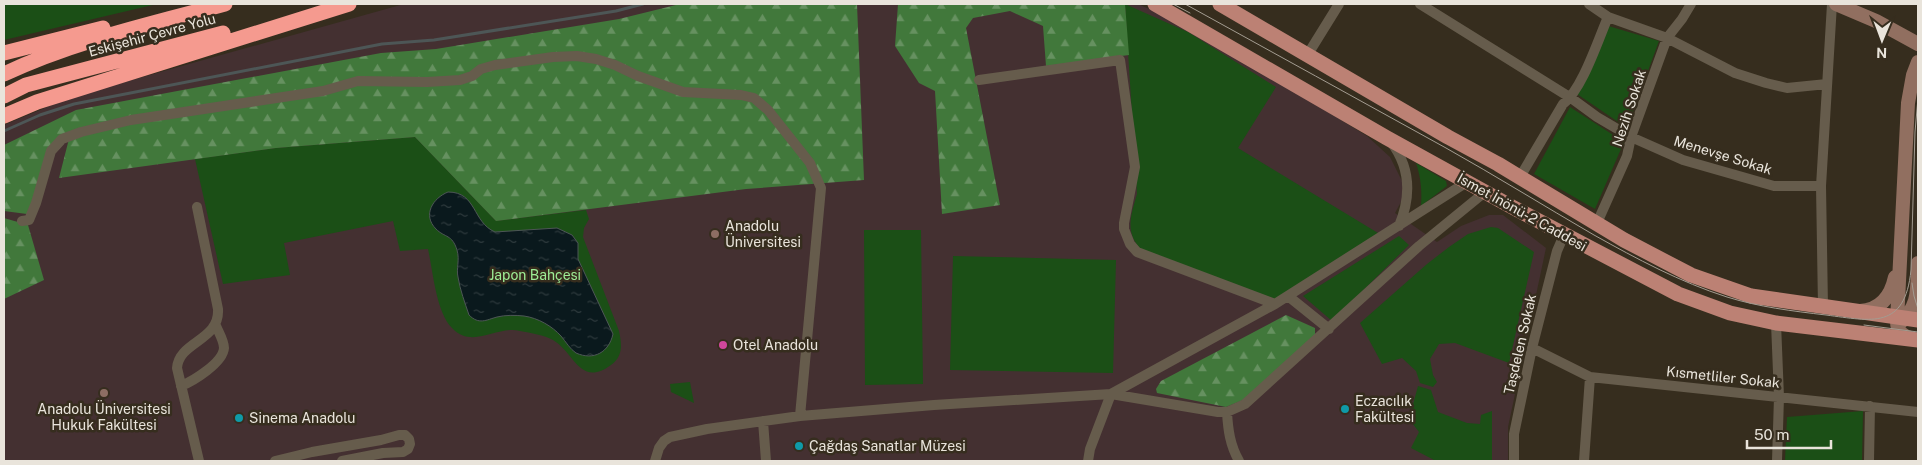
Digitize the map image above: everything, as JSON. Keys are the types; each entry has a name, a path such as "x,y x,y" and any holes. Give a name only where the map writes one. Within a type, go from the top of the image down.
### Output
{"highway":[{"name":"Eskişehir Çevre Yolu","path":"4,74 38,58 94,40 225,4"},
{"path":"4,53 93,30 225,4"},
{"name":"Eskişehir Çevre Yolu","path":"4,96 26,85 339,4"},
{"path":"4,116 37,102 349,4"}],"main road":[{"name":"İsmet İnönü-2 Caddesi","path":"1155,4 1387,138 1564,235 1678,294 1730,313 1776,322 1915,339"},
{"name":"İsmet İnönü-2 Caddesi","path":"1230,6 1308,54 1597,223 1691,275 1751,296 1904,320"}],"street":[{"path":"1308,54 1339,4"},
{"name":"Menevşe Sokak","path":"1420,4 1597,117 1632,137 1683,160 1774,186 1821,186"},
{"path":"1589,4 1608,17 1667,38 1735,73 1787,88 1827,84"},
{"name":"Nezih Sokak","path":"1597,223 1627,156 1667,38 1691,4"},
{"path":"1822,307 1821,186 1832,4"},
{"path":"1836,4 1876,21 1918,44"},
{"path":"1520,177 1563,104 1570,98 1592,56 1608,17"},
{"path":"22,221 29,220 36,203 51,151 62,139 81,132 131,120 324,91 358,81 427,82 460,80 472,76 481,69 495,65 577,56 615,64 638,76 683,92 741,95 754,98 768,110 810,163 821,188 800,416"},
{"path":"979,80 1120,60 1135,167 1124,223 1125,234 1130,244 1137,252 1275,304"},
{"path":"1915,339 1901,334 1904,320 1902,252 1908,103 1913,75 1918,62"},
{"path":"1387,138 1397,150 1404,164 1408,180 1407,204 1399,226"},
{"path":"1088,461 1090,450 1111,394 1275,304 1467,182"},
{"path":"655,461 659,448 670,437 707,429 800,416 1111,394 1227,412 1245,404 1419,246 1485,192"},
{"path":"181,386 191,382 205,372 222,356 224,348 216,326 218,309 197,207"},
{"name":"Taşdelen Sokak","path":"1514,461 1514,434 1532,348 1557,251 1564,235"},
{"path":"1852,311 1876,308 1886,299 1894,284 1902,252"},
{"path":"1874,335 1886,333 1904,320 1915,303 1918,296 1918,263"},
{"path":"1288,296 1329,329"},
{"path":"1776,322 1779,397 1777,461"},
{"path":"199,461 177,368 179,357 216,326"},
{"name":"Kısmetliler Sokak","path":"1532,348 1590,377 1918,412"},
{"path":"1584,461 1590,377"},
{"path":"1869,461 1870,406"},
{"path":"1227,412 1230,440 1239,461"},
{"path":"763,421 766,461"},
{"path":"275,461 324,456 399,435 405,435 409,439 408,449 403,452 383,453 342,461"}],"shaded area":[{"name":"Anadolu Üniversitesi","path":"404,4 1138,4 1189,27 1367,136 1390,157 1403,183 1403,198 1395,213 1437,242 1461,226 1489,215 1503,215 1546,248 1508,427 1508,461 4,461 4,125 71,97"}],"green space":[{"path":"4,4 157,4 4,40"},
{"path":"680,4 857,4 864,180 746,189 496,221 415,137 276,148 59,178 71,131 59,138 27,214 4,211 4,145 76,110 381,53 436,49 619,19"},
{"path":"898,4 1125,4 1129,55 1046,66 1043,26 1010,11 973,18 966,28 1000,205 942,214 935,91 919,83 895,46"},
{"path":"1125,4 1188,32 1276,87 1238,148 1378,233 1275,299 1142,250 1136,244 1130,224 1137,194"},
{"path":"1605,25 1659,41 1627,128 1577,94"},
{"path":"1570,107 1624,142 1595,209 1534,174"},
{"name":"Japon Bahçesi","path":"415,137 496,221 586,210 589,219 584,228 583,237 620,336 620,354 615,362 600,371 592,372 585,370 578,366 560,345 553,340 533,333 511,330 477,337 468,337 460,334 452,328 442,312 428,249 400,251 393,221 284,243 290,275 223,284 195,159 276,148"},
{"path":"1416,163 1446,181 1447,186 1421,206 1421,184"},
{"path":"4,218 28,225 44,280 4,299"},
{"path":"1491,227 1498,228 1534,252 1509,363 1455,343 1439,344 1430,359 1433,375 1437,382 1433,387 1420,383 1416,371 1402,358 1382,364 1360,323 1449,247 1468,234"},
{"path":"864,230 921,230 923,384 865,385"},
{"path":"1399,236 1409,245 1332,321 1303,296"},
{"path":"953,256 1116,260 1113,373 950,370"},
{"path":"1286,315 1315,328 1315,338 1248,398 1226,407 1157,393 1156,389 1161,381"},
{"path":"690,382 694,403 671,392 670,384"},
{"path":"1418,386 1431,390 1438,412 1467,423 1480,424 1481,415 1492,411 1492,461 1436,461 1411,448 1419,432 1409,419"},
{"path":"1863,411 1862,461 1785,461 1787,417"}],"water":[{"path":"448,192 457,193 470,202 482,222 495,232 557,228 572,235 578,243 578,259 613,334 608,346 595,355 583,355 576,353 553,329 529,317 507,316 479,321 469,315 459,282 458,254 455,245 451,239 436,229 430,218 431,208 434,203"}],"waterway":[{"path":"4,131 40,115 74,104 382,44 434,40 616,11 643,4"}],"tram line":[{"path":"1173,4 1190,13"},
{"path":"1185,4 1446,148 1594,235 1643,261 1692,284 1727,297 1763,306 1801,312 1872,319 1894,312 1902,303 1908,289 1911,270 1915,132 1918,98"},
{"path":"1912,283 1918,309"},
{"path":"1864,325 1918,332"}],"place":[{"name":"Anadolu Üniversitesi","path":"715,234"},
{"name":"Otel Anadolu","path":"723,345"},
{"name":"Anadolu Üniversitesi Hukuk Fakültesi","path":"104,393"},
{"name":"Eczacılık Fakültesi","path":"1345,409"},
{"name":"Sinema Anadolu","path":"239,418"},
{"name":"Çağdaş Sanatlar Müzesi","path":"799,446"}]}
